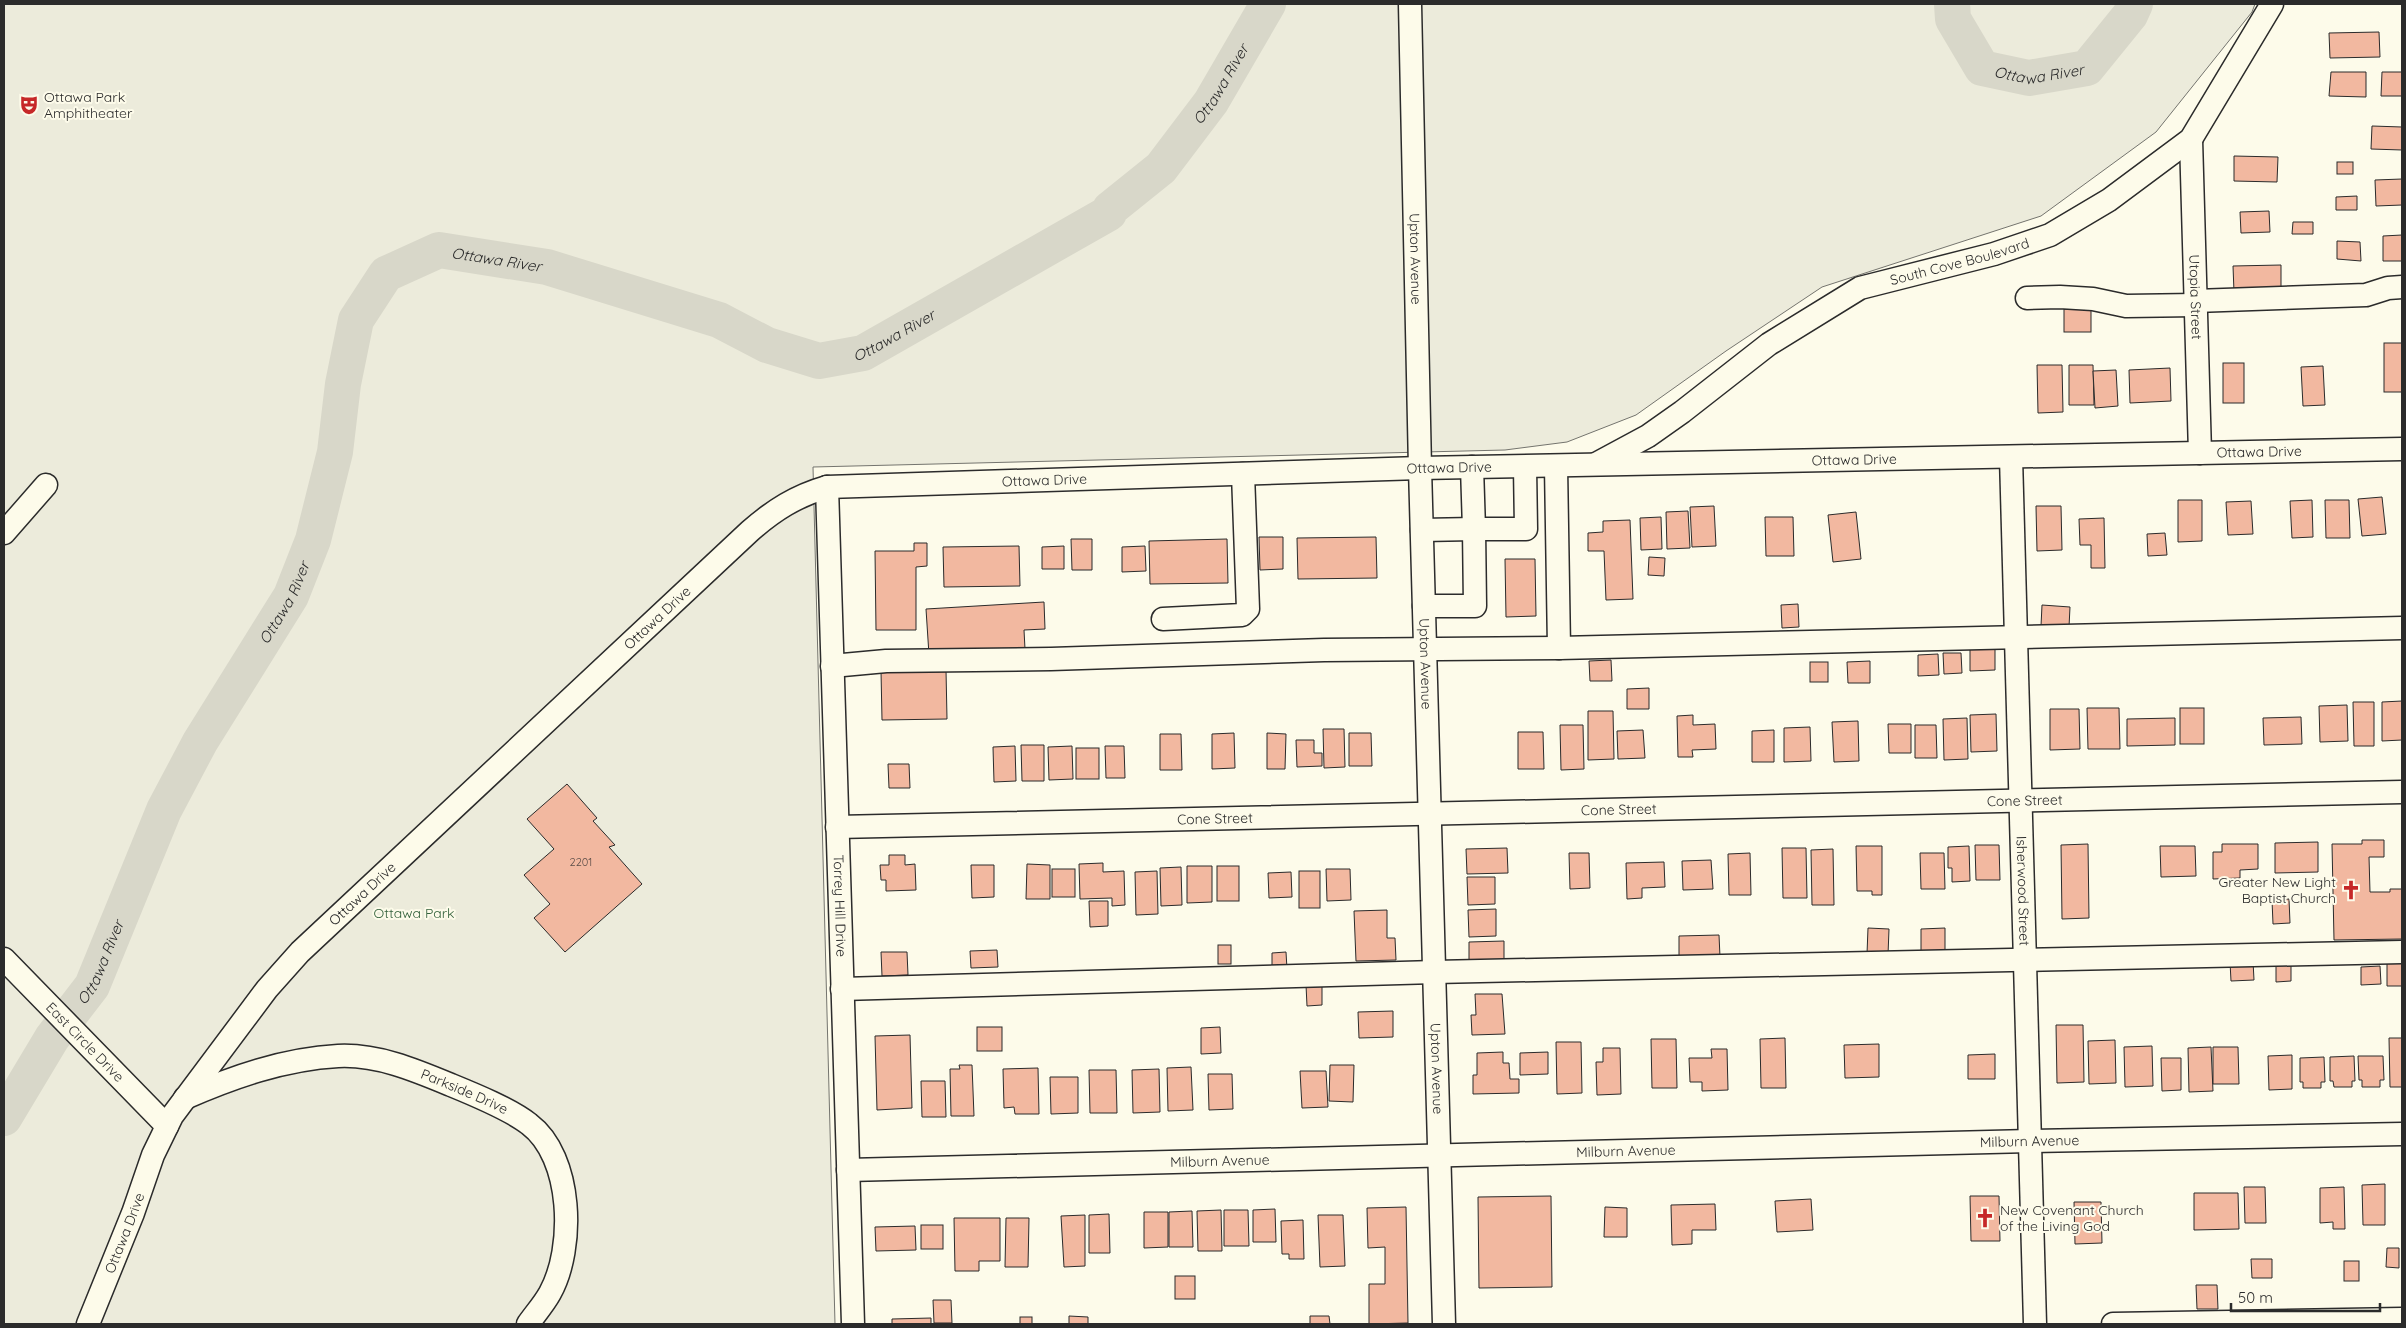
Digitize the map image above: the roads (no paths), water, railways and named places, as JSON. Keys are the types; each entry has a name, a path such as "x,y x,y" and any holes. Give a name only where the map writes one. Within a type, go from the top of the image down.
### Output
{"street":[{"name":"Upton Avenue","path":"1410,4 1420,468 1444,1324"},
{"name":"South Cove Boulevard","path":"1594,465 1648,436 1769,344 1860,288 1994,254 2050,235 2109,200 2191,139 2272,4"},
{"name":"Utopia Street","path":"2191,139 2200,453"},
{"path":"2027,298 2068,297 2126,306 2366,295 2388,288 2402,287"},
{"name":"Ottawa Drive","path":"88,1324 133,1213 153,1156 167,1126 185,1098 267,989 300,952 750,530 777,508 802,494 826,486 1420,468 2402,449"},
{"name":"Isherwood Street","path":"2012,457 2034,1324"},
{"path":"1556,466 1559,648"},
{"path":"1424,606 1475,606 1472,467"},
{"path":"1422,530 1526,529 1525,467"},
{"path":"1163,619 1242,615 1248,609 1242,474"},
{"path":"4,533 46,485"},
{"name":"Torrey Hill Drive","path":"826,486 853,1324"},
{"path":"832,666 886,661 1051,659 1426,648 1559,648 2402,628"},
{"name":"Cone Street","path":"837,828 2402,792"},
{"path":"842,989 1435,972 2402,952"},
{"name":"East Circle Drive","path":"4,959 167,1126"},
{"name":"Parkside Drive","path":"185,1098 231,1078 269,1068 320,1058 357,1056 377,1059 424,1073 529,1123 552,1152 558,1167 564,1187 565,1229 559,1268 550,1292 528,1324"},
{"name":"Milburn Avenue","path":"848,1170 2030,1141 2402,1134"},
{"path":"2113,1324 2402,1319"}],"waterway":[{"name":"Ottawa River","path":"4,1118 52,1038 92,986 164,810 200,742 291,596 313,540 335,452 343,384 356,320 386,274 439,250 547,267 719,320 767,345 819,361 863,353 1109,213 1110,209 1161,168 1211,102 1268,4"},
{"name":"Ottawa River","path":"1952,4 1953,19 1982,68 2029,78 2087,68 2130,15 2135,4"}],"place":[{"name":"Ottawa Park Amphitheater","path":"29,105"},
{"name":"Greater New Light Baptist Church","path":"2351,890"},
{"name":"New Covenant Church of the Living God","path":"1985,1218"}],"park label":[{"name":"Ottawa Park","path":"414,913"}]}
